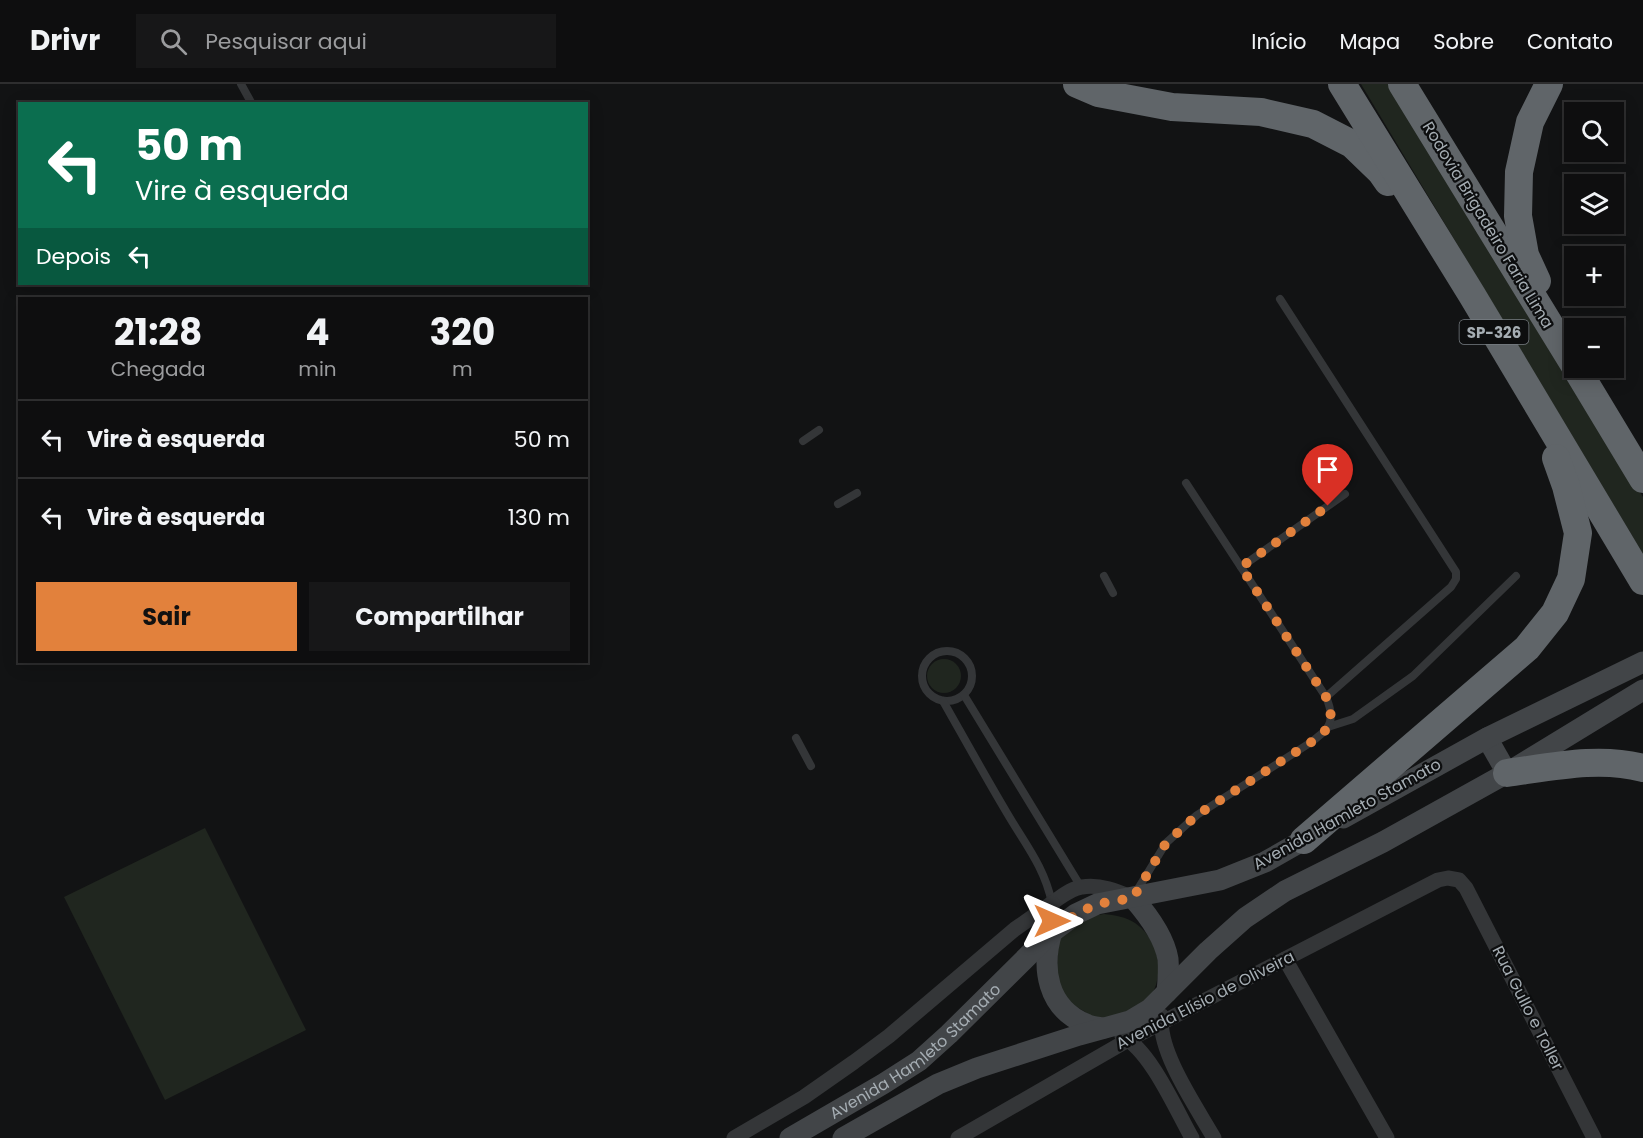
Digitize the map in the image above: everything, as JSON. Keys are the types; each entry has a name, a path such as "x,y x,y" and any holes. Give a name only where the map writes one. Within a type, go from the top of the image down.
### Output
{"highway":[{"path":"1077,84 1098,93 1172,107 1261,112 1313,124 1352,144 1381,172 1472,295"},
{"name":"SP-326","path":"1342,84 1472,295 1643,581"},
{"name":"Rodovia Brigadeiro Faria Lima","path":"1402,84 1564,346"},
{"path":"1549,84 1530,122 1519,172 1518,216 1525,255 1564,335"},
{"name":"Rodovia Brigadeiro Faria Lima","path":"1583,378 1643,479"},
{"path":"1304,840 1527,648 1556,613 1571,579 1578,533 1566,486 1537,403"},
{"path":"1506,773 1581,763 1629,765 1643,768"}],"main road":[{"name":"Avenida Hamleto Stamato","path":"790,1138 883,1084 919,1060 1052,932 1076,914 1097,904 1220,880 1265,862 1486,738 1643,662"},
{"name":"Avenida Hamleto Stamato","path":"843,1138 938,1084 977,1068 1130,1021 1150,1009 1245,918 1285,891 1383,842 1506,773 1643,690"},
{"path":"1486,738 1506,773"},
{"path":"1133,898 1155,927 1163,942 1168,959 1167,992"},
{"path":"1052,932 1046,965 1049,986 1058,1003 1071,1017 1087,1025 1106,1028"}],"street":[{"name":"Avenida Elísio de Oliveira","path":"958,1138 1128,1040 1438,880 1448,878 1459,880"},
{"name":"Rua Gullo e Toller","path":"1459,880 1470,896 1594,1138"},
{"path":"734,1138 804,1097 854,1062 889,1036 1015,929 1072,890 1081,887 1111,889 1133,898"},
{"path":"1052,903 1052,932"},
{"path":"1286,959 1387,1138"},
{"path":"1167,992 1161,1023 1164,1043 1170,1061 1214,1138"},
{"path":"1106,1028 1128,1040 1143,1054 1192,1138"}],"lane":[{"path":"242,84 251,102"},
{"path":"1280,299 1456,572 1456,579 1451,586 1326,697"},
{"path":"803,441 819,430"},
{"path":"1186,483 1326,697 1330,706 1328,727"},
{"path":"838,504 857,493"},
{"path":"1241,567 1345,494"},
{"path":"1104,576 1113,593"},
{"path":"1133,898 1166,843 1197,815 1313,741 1328,727 1353,719 1413,676 1516,576"},
{"path":"944,650 956,652 969,663 972,682 964,695 957,699 943,701 926,691 922,680 923,667 931,656 944,650"},
{"path":"964,695 1081,887"},
{"path":"943,701 1040,868 1052,903"},
{"path":"796,738 811,766"}],"shaded area":[{"path":"1361,84 1393,84 1564,366 1564,378 1571,378 1643,497 1643,554"},
{"path":"944,659 956,664 961,676 956,688 944,693 932,688 927,676 932,664"},
{"path":"205,828 306,1030 165,1100 64,897"},
{"path":"1104,914 1128,919 1144,931 1156,952 1158,976 1155,988 1141,1008 1102,1022 1060,997 1055,988 1059,940 1065,932 1093,916"}],"route":[{"path":"1052,921 1052,932 1076,914 1097,904 1133,898 1166,843 1197,815 1313,741 1328,727 1330,706 1326,697 1241,567 1328,506"}]}
